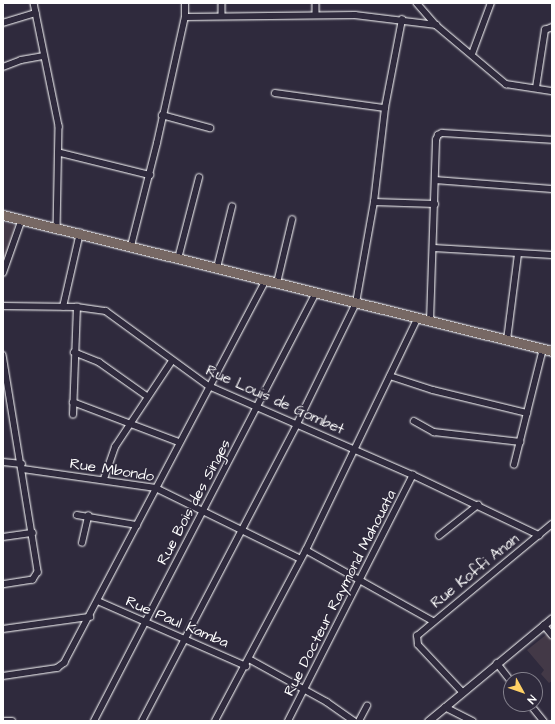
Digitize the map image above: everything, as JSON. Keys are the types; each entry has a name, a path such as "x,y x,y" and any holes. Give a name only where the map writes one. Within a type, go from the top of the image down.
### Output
{"highway":[{"path":"3,215 356,302 417,319 548,350"}],"street":[{"path":"34,3 58,121 60,153 57,228"},
{"path":"131,246 150,175 162,114 185,17 185,3"},
{"path":"222,3 222,16"},
{"path":"316,3 316,15"},
{"path":"417,3 436,25 506,84 552,90"},
{"path":"472,54 491,3"},
{"path":"3,24 36,13"},
{"path":"185,17 361,15 436,25"},
{"path":"142,721 297,424 356,302 374,202 385,108 402,20"},
{"path":"536,88 545,30 552,27"},
{"path":"3,67 21,60 44,56"},
{"path":"274,93 385,108"},
{"path":"162,114 210,128"},
{"path":"430,322 434,248 436,140 442,132 552,140"},
{"path":"60,153 150,175"},
{"path":"178,259 199,178"},
{"path":"435,180 552,189"},
{"path":"374,202 435,204"},
{"path":"217,268 232,207"},
{"path":"3,273 22,219"},
{"path":"277,283 292,220"},
{"path":"63,307 80,233"},
{"path":"434,248 552,255"},
{"path":"506,340 518,254"},
{"path":"3,676 61,666 98,601 179,442 266,280"},
{"name":"Rue Bois des Singes","path":"94,721 316,293"},
{"name":"Rue Louis de Gombet","path":"3,306 97,308 112,315 172,361 209,386 413,475 539,535"},
{"path":"73,415 74,352 77,307"},
{"path":"215,721 246,666 306,550 417,319"},
{"path":"514,465 527,413 548,350"},
{"path":"74,352 99,362 147,396"},
{"path":"3,355 23,466 33,533 37,577 33,580 3,585"},
{"path":"104,479 115,447 147,396 172,361"},
{"path":"390,376 433,390 527,413"},
{"path":"73,402 179,442"},
{"path":"414,421 434,432 520,442"},
{"name":"Rue Mbondo","path":"3,462 156,488 301,558"},
{"name":"Rue Docteur Raymond Mahouata","path":"288,721 305,691 413,475"},
{"path":"439,536 478,505"},
{"path":"77,515 137,525"},
{"path":"82,543 88,516"},
{"name":"Rue Koffi Anan","path":"462,692 418,645 416,638 433,621 552,524"},
{"path":"3,537 33,533"},
{"path":"306,550 360,582 433,621"},
{"name":"Rue Paul Kamba","path":"98,601 246,666"},
{"path":"3,629 90,616"},
{"path":"428,721 552,618"},
{"path":"544,625 552,635"},
{"path":"249,659 354,721"},
{"path":"497,663 504,672"},
{"path":"359,721 367,706"},
{"path":"445,707 474,721"},
{"path":"537,712 544,721"},
{"path":"5,721 12,721"}],"shaded area":[{"path":"3,222 15,225 5,263 3,262"},
{"path":"547,634 552,640 552,681 549,683 543,676 544,670 527,650"}]}
